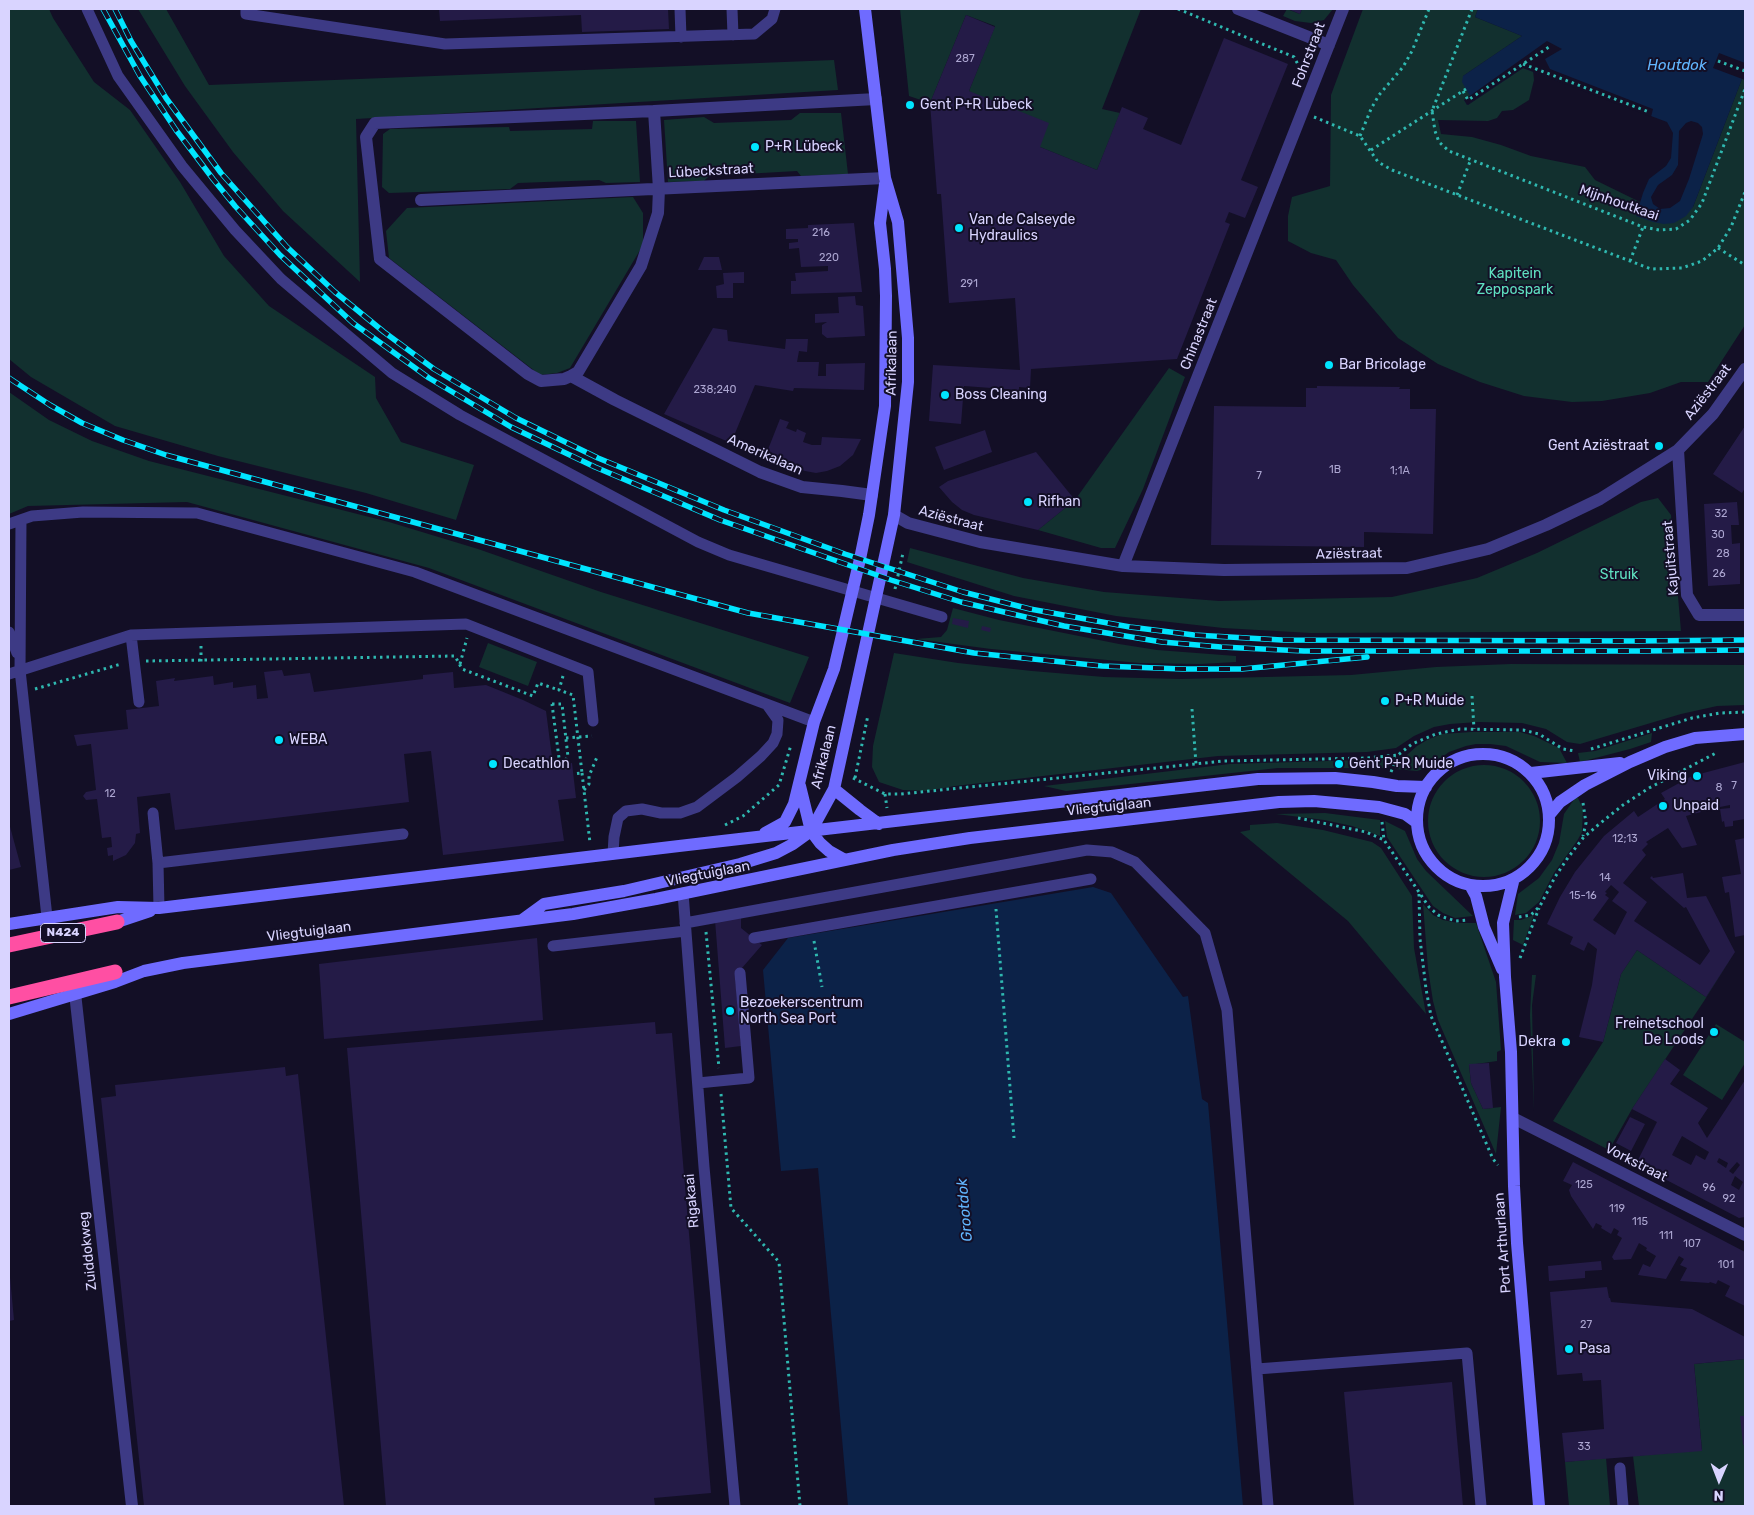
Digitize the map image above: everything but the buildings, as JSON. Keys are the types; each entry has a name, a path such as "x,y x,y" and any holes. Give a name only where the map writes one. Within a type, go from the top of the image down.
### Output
{"highway":[{"name":"N424","path":"9,945 117,914"},
{"name":"N424","path":"9,997 114,972"}],"main road":[{"name":"Afrikalaan","path":"811,831 820,818 834,788 894,515 908,382 908,338 898,222 885,178 865,9"},
{"name":"Afrikalaan","path":"811,831 799,783 814,722 834,669 860,559 872,495 885,406 886,296 880,223 885,178"},
{"path":"1550,814 1560,802 1578,789 1630,762 1665,747 1695,738 1745,734"},
{"path":"1487,754 1505,757 1531,773 1545,795 1550,814 1548,834 1541,853 1528,869 1513,882 1491,886 1470,885 1453,879 1438,868 1426,854 1419,837 1416,822 1419,802 1426,787 1437,772 1452,762 1469,755 1487,754"},
{"path":"1531,773 1630,762"},
{"name":"Vliegtuiglaan","path":"159,908 759,836 1258,780 1335,778 1397,786 1426,787"},
{"name":"N424","path":"759,836 785,822 794,804 799,783"},
{"path":"834,788 879,824"},
{"name":"Vliegtuiglaan","path":"9,1014 115,982 144,971 183,963 520,921 592,910 845,860 970,838 1279,802 1314,802 1379,808 1404,814 1416,822"},
{"name":"N424","path":"520,921 544,904 624,891 754,860 776,853 811,831 829,851 845,860"},
{"name":"Port Arthurlaan","path":"1513,882 1503,924 1505,977 1511,1052 1514,1186 1518,1252 1539,1506"},
{"name":"Port Arthurlaan","path":"1470,885 1476,896 1484,927 1505,977"},
{"name":"N424","path":"9,924 47,917 117,914 159,908"},
{"name":"N424","path":"114,972 144,971"}],"street":[{"path":"1238,9 1329,45"},
{"name":"Fohrstraat","path":"1303,113 1343,9"},
{"path":"421,200 659,189 658,214 641,266 578,372 564,379 541,381 528,374 380,259 366,137 375,123 876,99"},
{"name":"Lübeckstraat","path":"654,111 659,189 885,178"},
{"name":"Chinastraat","path":"1123,566 1303,113"},
{"name":"Aziëstraat","path":"894,515 908,522 980,542 1123,566 1224,570 1407,568 1488,549 1546,526 1600,499 1678,450 1713,414 1745,369"},
{"name":"Amerikalaan","path":"571,376 614,400 760,472 802,487 872,495"},
{"name":"Kajuitstraat","path":"1678,450 1687,596 1699,615 1745,614"},
{"name":"Zuiddokweg","path":"75,993 132,1506"},
{"name":"Vorkstraat","path":"1513,1118 1745,1235"}],"lane":[{"path":"87,9 118,76 182,166 212,202 281,279 392,373 460,415 698,542 729,555 942,617"},
{"path":"246,9 246,14 446,44 754,34 772,19 775,9"},
{"path":"680,9 682,37"},
{"path":"732,9 733,35"},
{"path":"9,524 32,516 83,512 197,513 415,572 814,722"},
{"path":"16,667 21,520"},
{"path":"16,667 131,635 466,624 588,672 593,721"},
{"path":"9,632 23,697 47,917"},
{"path":"131,635 139,702"},
{"path":"613,854 618,818 626,811 642,809 661,813 680,813 697,807 761,756 773,743 777,734 778,720 767,705"},
{"path":"153,814 158,863 159,908"},
{"path":"158,863 403,834"},
{"path":"553,946 686,927 705,919 1087,850 1112,852 1135,862 1205,933 1227,1010 1268,1506"},
{"path":"754,938 1091,878"},
{"name":"Rigakaai","path":"683,893 735,1506"},
{"path":"698,1083 749,1078 740,973"},
{"path":"1257,1369 1467,1353 1481,1506"},
{"path":"1620,1468 1623,1506"}],"path":[{"path":"1178,9 1294,57 1303,72 1300,81"},
{"path":"1360,136 1371,109 1403,67 1412,51 1429,9"},
{"path":"1432,111 1472,9"},
{"path":"1371,150 1465,90 1468,100 1549,47"},
{"path":"1718,61 1745,71"},
{"path":"1523,64 1649,112"},
{"name":"Mijnhoutkaai","path":"1432,111 1435,131 1440,142 1450,151 1643,227 1659,230 1676,229 1690,220 1702,203 1745,89"},
{"path":"1303,113 1360,136 1378,162 1392,170 1651,269 1682,268 1702,261 1718,248 1731,227 1745,192"},
{"path":"1457,195 1471,160"},
{"path":"1630,262 1643,227"},
{"path":"1718,248 1745,265"},
{"path":"460,664 471,626"},
{"path":"23,697 28,691 134,661 455,656 462,669 533,696 538,683 572,695 592,856"},
{"path":"559,690 567,664"},
{"path":"1472,696 1474,729"},
{"path":"552,704 562,704 566,738 568,757 562,763 559,758 552,704"},
{"path":"1192,709 1196,764"},
{"path":"1589,750 1692,718 1720,713 1745,712"},
{"path":"1389,779 1398,755 1412,744 1436,734 1460,729 1523,730 1539,734 1563,749 1573,752 1581,751"},
{"path":"566,738 595,736"},
{"path":"1515,918 1531,914 1540,906 1554,877 1583,838 1623,805 1648,788 1725,748"},
{"path":"854,778 885,794 916,793 1224,761 1367,758 1398,755"},
{"path":"584,790 589,784 589,776 597,757"},
{"path":"573,774 582,773"},
{"path":"722,826 743,816 779,785"},
{"path":"1582,800 1586,823 1583,838"},
{"path":"1294,818 1366,832 1384,840"},
{"path":"1382,822 1384,840 1429,907 1438,915 1456,921 1474,920"},
{"path":"1419,893 1420,939 1426,989 1432,1016 1493,1159 1514,1186"},
{"path":"996,904 1014,1138"},
{"path":"705,919 731,1208 779,1262 800,1506"},
{"path":"812,933 822,987"}],"green space":[{"path":"9,9 49,9 94,82 130,110 180,182 224,256 269,306 375,377 376,398 401,442 474,465 456,520 366,493 218,456 115,426 31,377 9,359"},
{"path":"138,9 166,9 209,85 834,60 838,90 356,119 360,282 283,211 233,152 185,86"},
{"path":"900,9 1141,9 1102,109 1120,113 1097,170 1040,147 969,91 995,26 966,15 930,103 909,96"},
{"path":"1287,9 1300,14 1302,9 1333,9 1324,20 1311,23 1295,21 1283,16"},
{"name":"Kapitein Zeppospark","path":"1363,9 1478,9 1475,17 1522,36 1463,76 1471,96 1465,100 1468,105 1523,68 1533,70 1534,80 1529,100 1513,110 1502,111 1497,118 1488,121 1438,120 1441,134 1472,137 1531,156 1585,167 1595,180 1640,202 1637,216 1693,207 1745,71 1745,325 1708,382 1681,382 1650,393 1602,401 1572,402 1524,396 1480,382 1438,364 1398,338 1353,285 1336,260 1311,253 1288,241 1288,216 1292,197 1330,186 1331,95"},
{"path":"800,113 841,113 848,174 801,176 797,171 709,176 704,181 668,182 664,120 704,117 714,123 791,120"},
{"path":"593,121 636,121 640,182 606,183 599,180 518,183 510,189 389,193 382,187 383,134 390,129 509,127 510,131 592,129"},
{"path":"633,197 643,213 643,245 570,368 557,373 540,375 389,258 386,231 407,208"},
{"path":"1169,368 1185,377 1143,489 1115,548 1101,548 1038,530 1075,500"},
{"path":"9,392 49,420 92,441 149,461 389,522 478,549 601,592 809,657 790,703 429,568 187,502 28,506 9,514"},
{"name":"Struik","path":"1658,498 1671,515 1681,631 1311,633 1223,628 1116,616 1014,596 907,562 910,548 1023,578 1104,592 1219,601 1392,597 1477,578 1537,553 1641,502"},
{"path":"953,608 999,620 1119,644 1157,650 1236,656 1236,662 1200,664 1139,663 991,649 916,639 941,637 947,630"},
{"path":"488,643 537,662 528,686 479,667"},
{"path":"894,653 958,663 1032,671 1104,677 1180,679 1351,675 1436,667 1511,664 1745,665 1745,705 1717,706 1681,714 1580,744 1567,742 1546,729 1522,723 1478,722 1434,727 1414,736 1396,748 1367,752 1218,756 955,786 926,791 903,790 879,782 872,767 873,746"},
{"path":"1520,732 1534,736 1559,748 1567,763 1540,762 1506,746 1476,744 1449,752 1427,768 1417,771 1395,769 1399,762 1427,740 1442,734"},
{"path":"1652,733 1651,742 1580,762 1578,753 1595,751"},
{"path":"1393,759 1388,768 1278,768 1066,791 1044,786 1230,764"},
{"path":"1484,765 1495,766 1505,770 1523,782 1535,800 1539,810 1539,832 1535,842 1523,860 1505,872 1495,876 1484,877 1473,876 1463,872 1445,860 1433,842 1429,832 1428,821 1429,810 1433,800 1445,782 1463,770 1473,766"},
{"path":"1575,798 1578,798 1583,809 1582,832 1554,873 1539,902 1526,913 1515,915 1518,894 1539,878 1552,860 1559,843 1564,814"},
{"path":"1325,813 1380,820 1380,836 1352,826 1324,820 1276,814"},
{"path":"1385,821 1405,831 1417,859 1426,871 1473,916 1455,918 1433,906 1387,837"},
{"path":"1277,823 1323,830 1372,842 1381,848 1412,896 1414,948 1426,1014 1348,921 1240,832 1250,830 1250,825"},
{"path":"1423,904 1433,915 1443,920 1458,923 1476,923 1496,982 1501,1050 1497,1052 1497,1061 1469,1065 1471,1083 1483,1109 1501,1107 1496,1154 1438,1020 1428,969"},
{"path":"1534,915 1523,945 1513,940 1514,920 1521,920"},
{"path":"1637,950 1706,997 1735,952 1704,1001 1632,1109 1609,1150 1553,1121 1603,1042 1621,974"},
{"path":"1532,975 1536,975 1532,1005 1534,1111 1530,1015"},
{"path":"1716,1024 1745,1042 1745,1063 1722,1100 1683,1075"},
{"path":"1745,1359 1745,1505 1639,1506 1633,1456 1702,1450 1694,1364"},
{"path":"1606,1458 1610,1506 1569,1506 1565,1462"}],"water":[{"name":"Houtdok","path":"1478,9 1745,9 1745,71 1693,207 1686,216 1674,223 1664,224 1636,216 1649,179 1666,166 1671,158 1673,133 1667,122 1523,68 1467,105 1464,100 1470,96 1462,82 1463,76 1522,36 1475,17","holes":["1691,121 1698,123 1702,127 1703,134 1680,201 1670,208 1660,209 1653,204 1651,197 1658,185 1672,175 1678,165 1679,131 1686,123"]},
{"name":"Grootdok","path":"1093,887 1111,893 1183,997 1188,996 1202,1099 1208,1103 1243,1506 848,1506 818,1168 781,1171 763,970 788,938"}],"pier":[{"path":"1547,41 1562,49 1545,59 1550,69 1653,109 1651,117 1523,68 1467,105 1464,100"},
{"path":"1719,53 1745,63 1745,80 1713,68"}],"railway":[{"path":"103,9 140,76 176,130 213,179 280,255 353,323 429,378 511,427 595,467 720,520 891,580 961,602 1064,626 1162,642 1304,651 1745,650"},
{"path":"115,9 131,41 166,98 221,173 287,247 335,292 434,369 516,418 598,458 724,510 845,554 963,592 1030,609 1130,627 1194,635 1282,640 1745,640"},
{"path":"9,378 82,423 166,455 748,613 974,653 1102,666 1242,669 1367,657"}],"place":[{"name":"Gent P+R Lübeck","path":"910,105"},
{"name":"P+R Lübeck","path":"755,147"},
{"name":"Van de Calseyde Hydraulics","path":"959,228"},
{"name":"Bar Bricolage","path":"1329,365"},
{"name":"Boss Cleaning","path":"945,395"},
{"name":"Gent Aziëstraat","path":"1659,446"},
{"name":"Rifhan","path":"1028,502"},
{"name":"P+R Muide","path":"1385,701"},
{"name":"WEBA","path":"279,740"},
{"name":"Decathlon","path":"493,764"},
{"name":"Gent P+R Muide","path":"1339,764"},
{"name":"Viking","path":"1697,776"},
{"name":"Unpaid","path":"1663,806"},
{"name":"Bezoekerscentrum North Sea Port","path":"730,1011"},
{"name":"Freinetschool De Loods","path":"1714,1032"},
{"name":"Dekra","path":"1566,1042"},
{"name":"Pasa","path":"1569,1349"}]}
